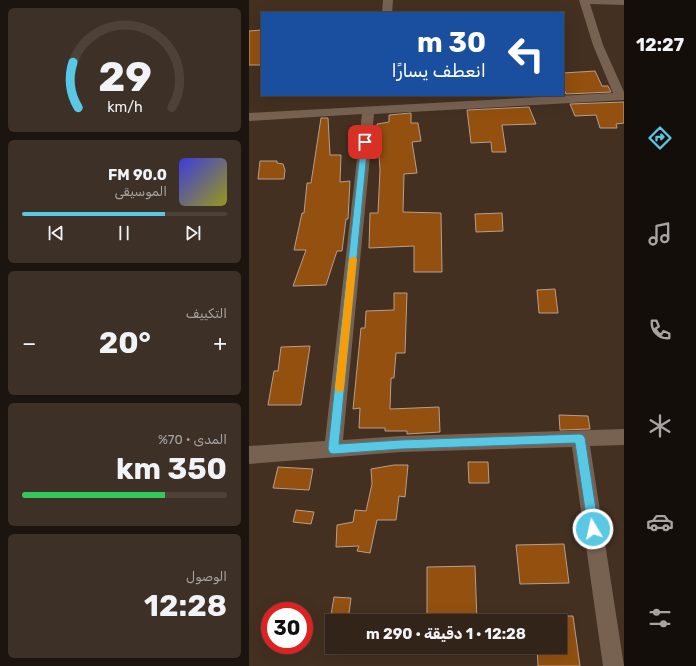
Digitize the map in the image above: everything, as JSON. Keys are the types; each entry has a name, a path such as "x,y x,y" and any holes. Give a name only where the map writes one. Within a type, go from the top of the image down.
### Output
{"street":[{"path":"387,12 388,0"},
{"path":"249,117 622,96 598,45 584,0 624,2"},
{"path":"333,449 368,111"},
{"path":"249,455 401,444 624,437"},
{"path":"580,438 614,666"}],"building":[{"path":"261,30 261,65 249,65 249,31"},
{"path":"595,71 602,86 608,86 611,92 566,94 564,89 564,73"},
{"path":"624,102 624,123 616,124 617,128 600,128 596,115 575,116 570,104"},
{"path":"529,107 536,124 502,125 506,152 492,152 491,142 471,143 467,110"},
{"path":"411,113 411,123 418,123 421,141 412,142 417,173 404,174 403,212 441,213 442,272 414,272 414,246 369,248 370,213 378,213 380,170 377,124 389,122 389,115"},
{"path":"321,118 328,118 330,155 341,155 340,182 350,181 348,219 346,219 342,251 337,251 326,285 293,286 306,250 294,250 302,213 304,213 307,183 311,183"},
{"path":"260,161 277,161 277,163 283,164 285,170 284,179 258,179"},
{"path":"502,213 503,231 476,232 475,214"},
{"path":"555,289 558,313 539,313 537,290"},
{"path":"394,293 407,293 405,353 396,353 394,378 391,378 390,409 439,407 440,432 407,434 407,431 385,431 385,428 359,428 360,408 353,409 361,328 365,328 366,311 394,310"},
{"path":"310,346 301,405 268,405 274,371 278,371 281,347"},
{"path":"559,415 588,416 590,429 560,430"},
{"path":"468,462 488,462 489,483 469,483"},
{"path":"394,465 408,465 405,497 399,496 396,520 377,520 370,553 357,551 359,546 336,547 337,525 353,522 355,510 366,511 372,484 371,469"},
{"path":"278,467 313,469 309,490 273,488"},
{"path":"296,510 314,512 311,524 293,522"},
{"path":"564,544 569,583 520,584 516,545"},
{"path":"475,566 477,614 427,614 427,567"},
{"path":"334,597 351,598 349,614 331,614"},
{"path":"567,616 573,616 580,666 538,666 537,654 567,654"}],"slow traffic":[{"path":"340,388 353,259"}],"route":[{"path":"365,142 333,449 401,444 580,438 593,529"}]}
